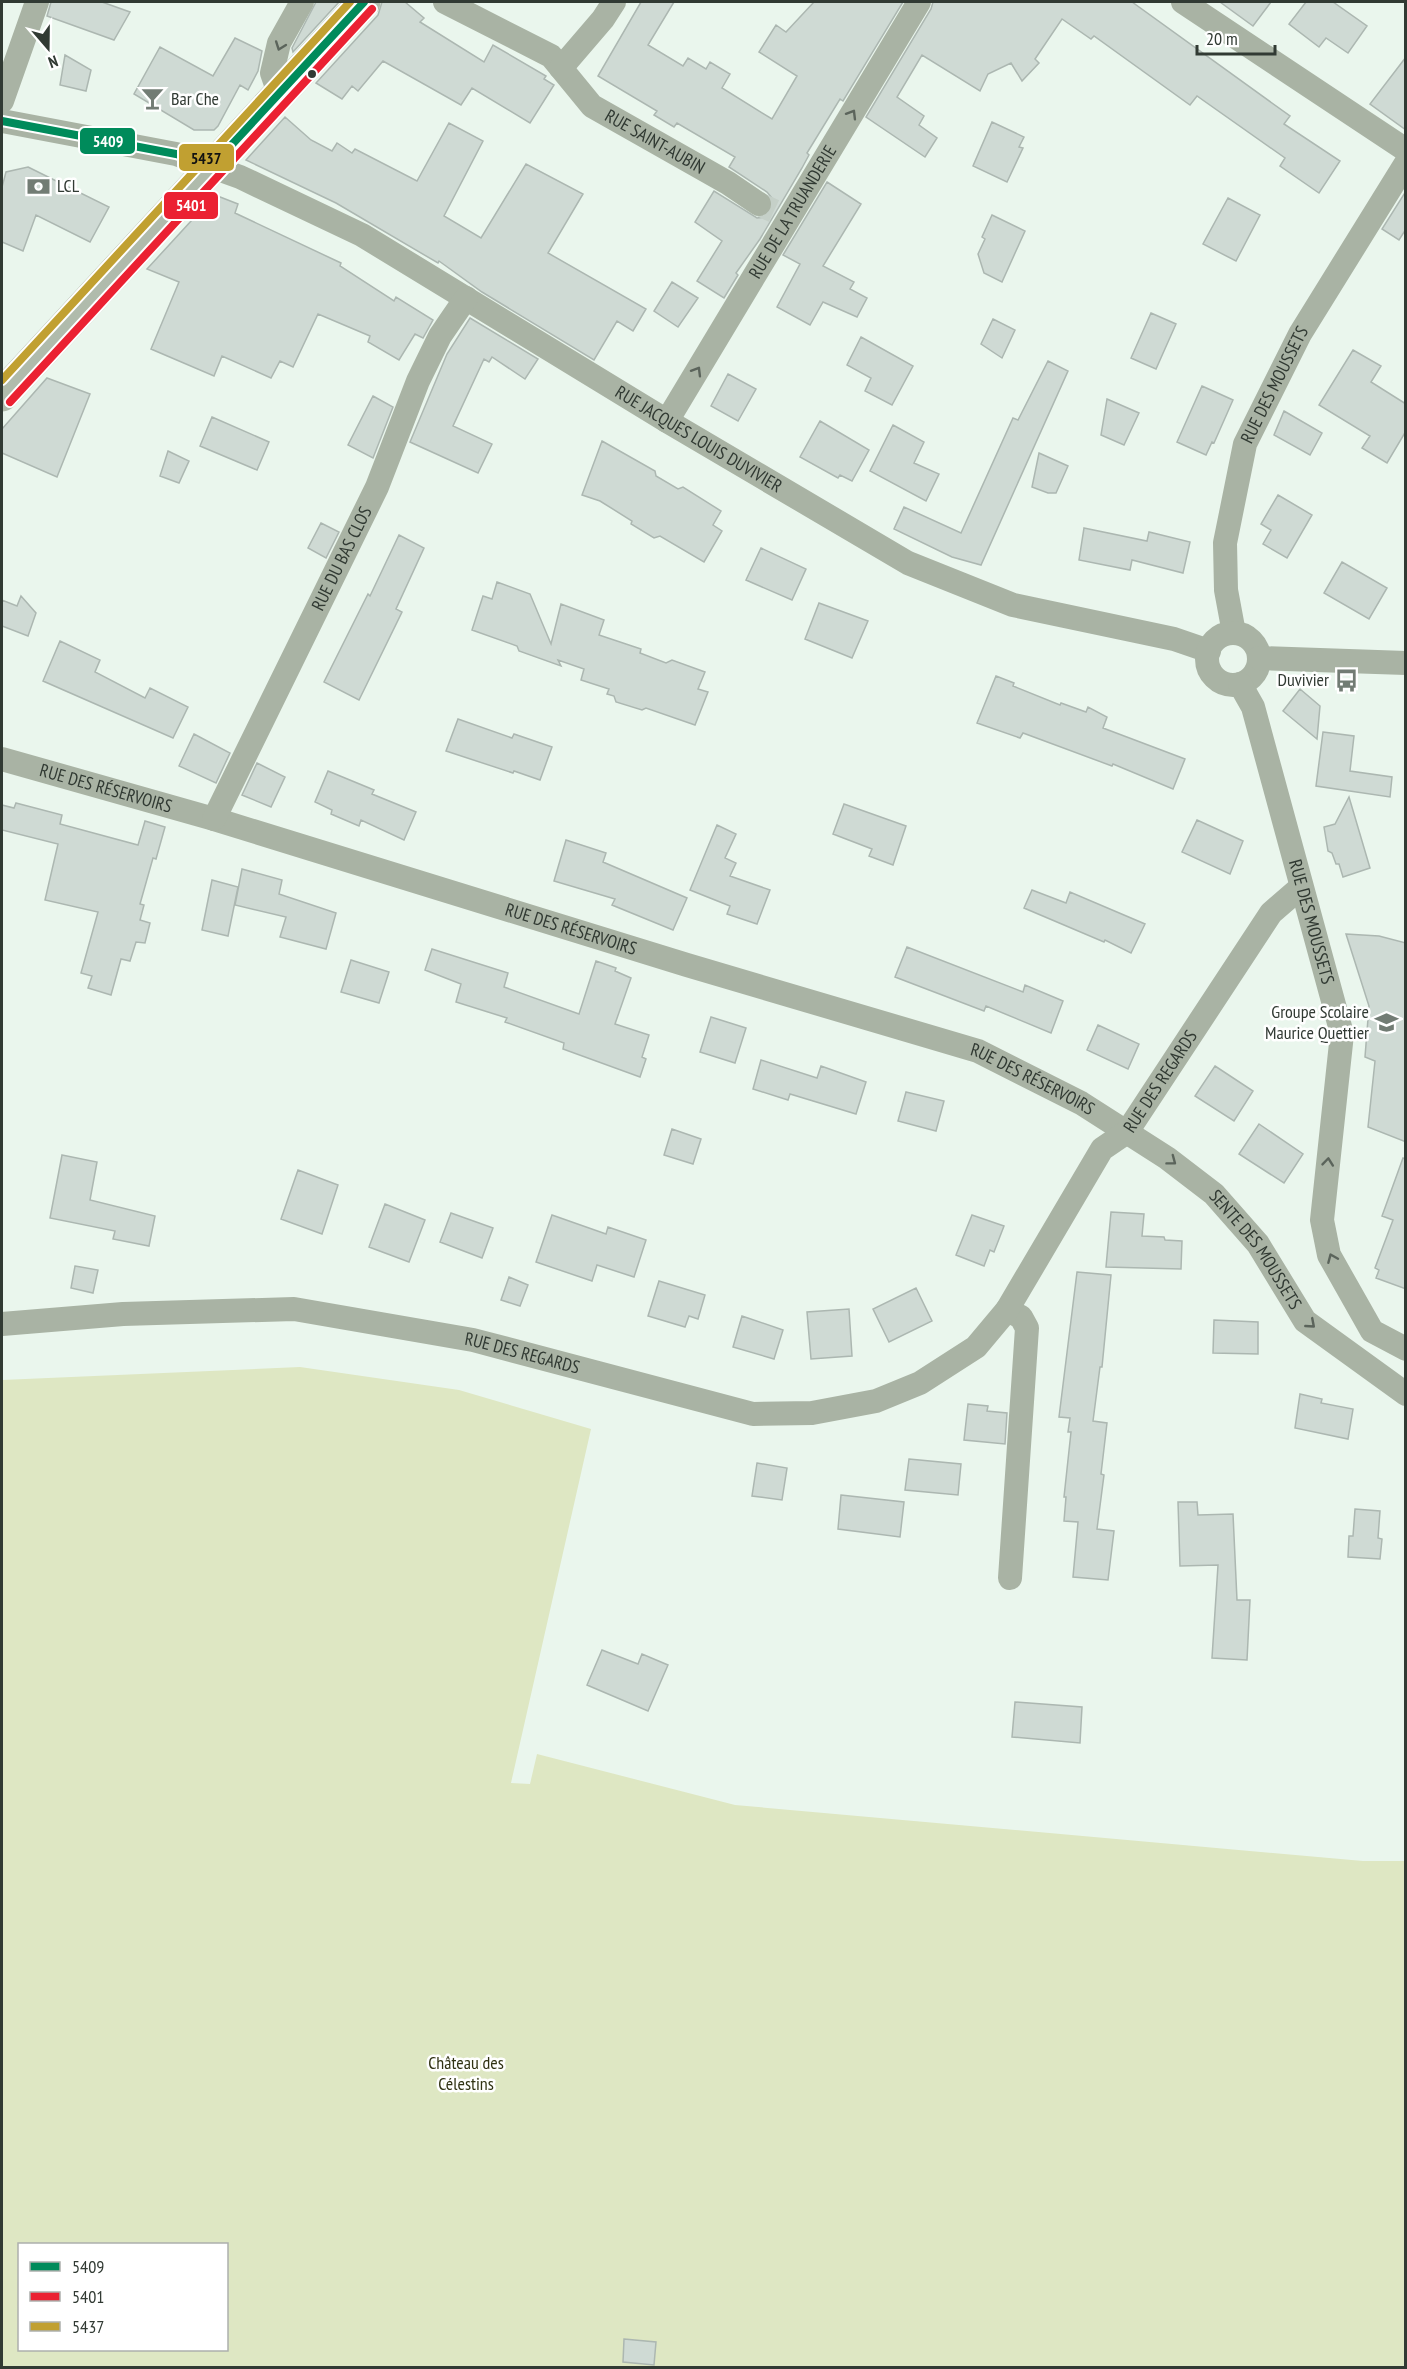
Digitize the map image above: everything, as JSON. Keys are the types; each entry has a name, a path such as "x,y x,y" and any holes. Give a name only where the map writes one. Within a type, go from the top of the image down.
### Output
{"main road":[{"path":"2,395 364,2"}],"street":[{"path":"2,100 37,2"},
{"path":"279,93 272,73 279,43 302,2"},
{"name":"RUE SAINT-AUBIN","path":"445,2 551,56 592,106 775,211"},
{"path":"561,68 603,19 614,2"},
{"name":"RUE DE LA TRUANDERIE","path":"667,422 775,211 919,2"},
{"path":"1183,2 1406,150"},
{"name":"RUE JACQUES LOUIS DUVIVIER","path":"2,121 176,154 240,177 362,235 667,422 908,563 1013,605 1174,639 1209,651"},
{"name":"RUE DES MOUSSETS","path":"1234,633 1226,590 1225,543 1245,444 1299,334 1406,163"},
{"name":"RUE DU BAS CLOS","path":"214,819 377,487 418,381 440,336 466,298"},
{"path":"1234,633 1244,635 1251,641 1257,648 1259,658 1254,675 1240,684 1229,685 1219,681 1211,673 1208,662 1209,651 1214,642 1234,633"},
{"path":"1259,658 1406,663"},
{"name":"RUE DES MOUSSETS","path":"1240,684 1253,708 1342,1034 1322,1220 1329,1255 1372,1331 1406,1349"},
{"name":"RUE DES RÉSERVOIRS","path":"2,759 214,819 687,965 978,1051 1081,1103 1127,1132"},
{"name":"RUE DES REGARDS","path":"2,1324 123,1314 294,1309 473,1340 753,1414 812,1413 876,1401 920,1383 976,1347 1007,1310 1102,1149 1127,1132 1271,913 1301,888"},
{"name":"SENTE DES MOUSSETS","path":"1127,1132 1167,1158 1214,1194 1258,1244 1305,1321 1406,1394"},
{"path":"1007,1310 1021,1317 1027,1328 1010,1578"}],"green space":[{"name":"Château des Célestins","path":"300,1367 459,1390 591,1429 511,1783 530,1784 537,1754 735,1805 1363,1861 1405,1861 1405,2367 2,2367 2,1380"}],"building":[{"path":"51,2 102,2 130,12 114,40 47,16"},
{"path":"316,2 339,2 293,52 292,48"},
{"path":"382,2 405,2 424,18 420,22 484,62 493,45 546,76 544,79 554,85 530,123 472,88 461,105 383,61 358,91 352,86 342,99 316,83 378,15"},
{"path":"641,2 674,2 648,45 683,66 688,58 706,69 710,62 730,74 722,88 772,119 797,76 759,52 776,25 786,32 814,2 903,2 843,101 840,99 807,153 809,155 802,168 760,239 736,273 738,275 724,298 697,281 722,241 695,222 714,191 757,218 765,217 770,212 773,206 772,198 767,192 729,167 735,157 677,123 674,127 654,115 657,111 598,76"},
{"path":"933,2 1132,2 1290,116 1284,124 1340,161 1319,193 1280,166 1285,158 1197,96 1190,105 1094,36 1091,39 1062,19 1035,59 1039,63 1022,81 1011,63 988,74 980,91 922,55 897,97 924,116 919,125 937,138 925,157 866,117"},
{"path":"1220,2 1271,2 1253,26"},
{"path":"1306,2 1333,2 1367,26 1348,53 1326,38 1319,47 1289,24"},
{"path":"235,38 262,51 258,71 248,90 240,85 214,130 194,130 134,94 160,47 213,76"},
{"path":"65,55 91,70 86,91 60,85"},
{"path":"1406,57 1406,130 1370,104"},
{"path":"285,117 311,140 332,151 337,143 352,153 355,149 417,181 449,123 483,141 444,216 481,238 526,164 583,194 548,253 646,309 633,331 617,321 594,360 482,292 439,261 438,263 336,203 246,160"},
{"path":"992,122 1024,137 1019,147 1023,148 1007,182 973,166"},
{"path":"28,167 109,207 90,242 36,215 23,251 2,242 2,187 6,172"},
{"path":"827,182 861,204 823,266 854,282 850,289 867,298 857,317 823,302 810,325 777,307 800,264 783,255"},
{"path":"1406,191 1406,229 1399,240 1382,229"},
{"path":"215,195 238,204 235,213 341,263 340,266 394,301 396,297 433,320 423,338 415,334 399,360 368,342 370,336 318,314 293,367 280,361 271,378 222,356 214,376 151,349 179,282 147,269"},
{"path":"1228,198 1260,215 1236,261 1203,244"},
{"path":"992,215 1025,231 1002,282 984,273 978,254 985,239 982,237"},
{"path":"672,282 698,298 678,327 654,311"},
{"path":"1151,313 1176,324 1156,369 1131,358"},
{"path":"470,318 538,359 525,379 492,357 489,362 484,359 453,426 492,444 478,473 410,442 447,354"},
{"path":"993,319 1015,330 1002,358 981,344"},
{"path":"861,337 913,366 892,405 865,391 871,378 847,365"},
{"path":"1353,350 1381,366 1371,382 1406,404 1406,431 1387,463 1362,448 1370,436 1319,405"},
{"path":"1048,361 1068,371 981,565 952,557 894,529 904,507 961,533 1013,418 1018,420"},
{"path":"728,374 756,389 738,421 711,406"},
{"path":"47,378 90,394 57,477 2,453 2,429"},
{"path":"1202,386 1233,400 1214,443 1212,442 1206,455 1177,442"},
{"path":"373,396 393,407 373,458 348,445"},
{"path":"1107,399 1139,413 1124,445 1101,435"},
{"path":"1284,411 1322,433 1310,455 1274,435"},
{"path":"212,417 269,442 257,470 200,446"},
{"path":"820,421 869,450 852,481 840,475 838,478 800,457"},
{"path":"893,425 924,442 914,463 939,474 926,501 870,471"},
{"path":"602,441 655,471 656,476 678,489 683,487 721,511 713,525 722,531 704,562 660,536 654,538 600,501 582,495"},
{"path":"168,451 189,461 179,483 160,476"},
{"path":"1039,453 1068,466 1056,493 1048,493 1032,487"},
{"path":"1278,495 1312,515 1287,558 1263,544 1271,530 1261,524"},
{"path":"321,523 339,532 326,558 308,548"},
{"path":"1084,528 1147,541 1149,532 1190,542 1183,573 1132,560 1130,570 1079,560"},
{"path":"399,535 424,548 396,609 402,612 359,700 324,682 368,594 370,596"},
{"path":"761,548 806,569 792,600 746,580"},
{"path":"1342,562 1387,588 1369,619 1324,593"},
{"path":"497,582 530,594 551,644 561,604 604,620 599,635 641,649 640,653 666,663 672,660 705,672 698,689 708,692 695,725 646,708 642,710 616,702 614,696 607,694 609,689 581,680 584,669 558,660 561,666 519,651 517,646 472,630 483,596 492,599"},
{"path":"21,596 36,613 28,636 2,626 2,600 17,606"},
{"path":"819,603 868,621 852,658 805,639"},
{"path":"60,641 100,660 95,672 145,698 150,688 188,707 173,738 43,681"},
{"path":"996,676 1014,683 1013,686 1060,705 1061,703 1086,712 1088,707 1107,717 1103,728 1185,759 1173,789 1113,764 1112,766 1023,733 1020,738 977,723"},
{"path":"1300,689 1320,706 1317,739 1283,711"},
{"path":"458,719 512,738 514,734 552,747 540,780 446,751"},
{"path":"1323,732 1354,736 1350,771 1392,777 1390,797 1316,786"},
{"path":"194,734 230,753 216,783 179,766"},
{"path":"257,763 285,777 271,807 242,795"},
{"path":"328,771 374,790 372,794 416,812 404,840 361,820 359,826 331,814 332,810 315,802"},
{"path":"1349,797 1370,868 1343,877 1339,864 1336,864 1332,853 1328,851 1324,827 1335,824"},
{"path":"16,803 62,815 60,824 138,845 145,821 165,827 156,859 153,858 140,904 144,905 140,920 150,923 145,943 136,942 130,961 121,959 111,995 88,988 92,976 81,973 98,912 45,900 58,844 2,830 2,805 14,808"},
{"path":"844,804 906,826 893,865 869,856 872,849 833,834"},
{"path":"1197,820 1243,841 1230,874 1182,852"},
{"path":"717,825 736,834 725,858 736,863 730,876 770,890 757,924 727,914 730,906 690,890"},
{"path":"566,840 606,853 603,862 687,898 673,930 612,905 615,899 554,881"},
{"path":"242,869 282,880 279,894 336,913 326,949 280,937 286,917 235,905"},
{"path":"212,880 238,887 228,936 202,930"},
{"path":"1032,890 1066,903 1070,892 1145,924 1131,953 1105,940 1104,942 1024,908"},
{"name":"Groupe Scolaire Maurice Quettier","path":"1346,934 1379,936 1406,943 1406,1142 1368,1127 1375,1061 1365,1057 1369,1006"},
{"path":"907,947 1023,992 1025,985 1063,1001 1051,1033 986,1006 984,1011 895,977"},
{"path":"432,949 508,973 504,987 579,1014 596,961 616,968 615,971 631,978 615,1024 649,1035 642,1057 646,1059 640,1077 563,1049 564,1043 505,1022 507,1018 456,1002 461,984 425,970"},
{"path":"351,960 389,972 379,1003 341,992"},
{"path":"711,1017 746,1028 735,1063 700,1052"},
{"path":"1098,1025 1139,1044 1128,1069 1087,1050"},
{"path":"761,1060 817,1078 821,1066 866,1082 856,1114 790,1094 788,1100 753,1089"},
{"path":"1215,1066 1253,1091 1234,1121 1195,1096"},
{"path":"906,1092 944,1101 936,1131 898,1121"},
{"path":"1259,1124 1303,1154 1284,1183 1239,1154"},
{"path":"672,1129 701,1139 693,1164 664,1155"},
{"path":"62,1155 97,1162 90,1200 155,1216 149,1246 113,1239 115,1231 50,1218"},
{"path":"1403,1158 1406,1159 1406,1289 1376,1278 1379,1270 1375,1268 1393,1220 1382,1216"},
{"path":"298,1170 338,1185 322,1234 281,1219"},
{"path":"385,1204 425,1220 409,1262 369,1247"},
{"path":"1111,1212 1144,1214 1142,1236 1182,1241 1181,1269 1106,1267"},
{"path":"451,1213 493,1228 482,1258 440,1242"},
{"path":"552,1215 606,1234 608,1227 646,1240 634,1277 597,1265 592,1281 536,1262"},
{"path":"972,1215 1004,1226 994,1252 990,1250 984,1266 956,1255"},
{"path":"75,1266 98,1270 93,1293 71,1288"},
{"path":"1077,1272 1111,1275 1102,1367 1100,1367 1093,1421 1107,1423 1101,1474 1104,1475 1097,1529 1114,1531 1108,1580 1073,1577 1078,1522 1064,1521 1066,1497 1064,1497 1071,1432 1068,1432 1070,1418 1059,1417"},
{"path":"509,1277 528,1285 520,1306 501,1300"},
{"path":"659,1281 705,1295 698,1319 689,1316 685,1327 648,1316"},
{"path":"916,1288 932,1321 889,1342 873,1309"},
{"path":"849,1309 852,1356 811,1359 807,1312"},
{"path":"742,1316 783,1330 774,1359 733,1347"},
{"path":"1214,1320 1258,1322 1258,1354 1213,1353"},
{"path":"1300,1394 1322,1399 1321,1403 1353,1409 1348,1439 1295,1428"},
{"path":"968,1404 988,1406 987,1411 1007,1413 1005,1444 964,1440"},
{"path":"909,1459 961,1464 958,1495 905,1490"},
{"path":"757,1463 787,1468 782,1500 752,1496"},
{"path":"841,1495 904,1502 900,1537 838,1529"},
{"path":"1178,1502 1197,1502 1198,1515 1233,1514 1237,1600 1250,1600 1247,1660 1212,1658 1218,1565 1180,1566"},
{"path":"1355,1509 1380,1511 1378,1538 1382,1539 1380,1559 1348,1557 1349,1536 1353,1536"},
{"path":"602,1650 638,1664 642,1654 668,1665 648,1711 587,1685"},
{"path":"1015,1702 1082,1707 1080,1743 1012,1737"},
{"path":"624,2339 656,2342 654,2365 623,2362"}],"tunnel":[{"path":"759,204 774,211"}],"transit line":[{"name":"5437","path":"2,380 350,2"},
{"name":"5409","path":"212,166 364,2"},
{"name":"5401","path":"10,402 372,9"},
{"name":"5409","path":"2,121 176,154 212,166"}],"place":[{"name":"Bar Che","path":"153,99"},
{"name":"LCL","path":"39,186"},
{"name":"Duvivier","path":"1347,680"},
{"name":"Groupe Scolaire Maurice Quettier","path":"1387,1022"}]}
